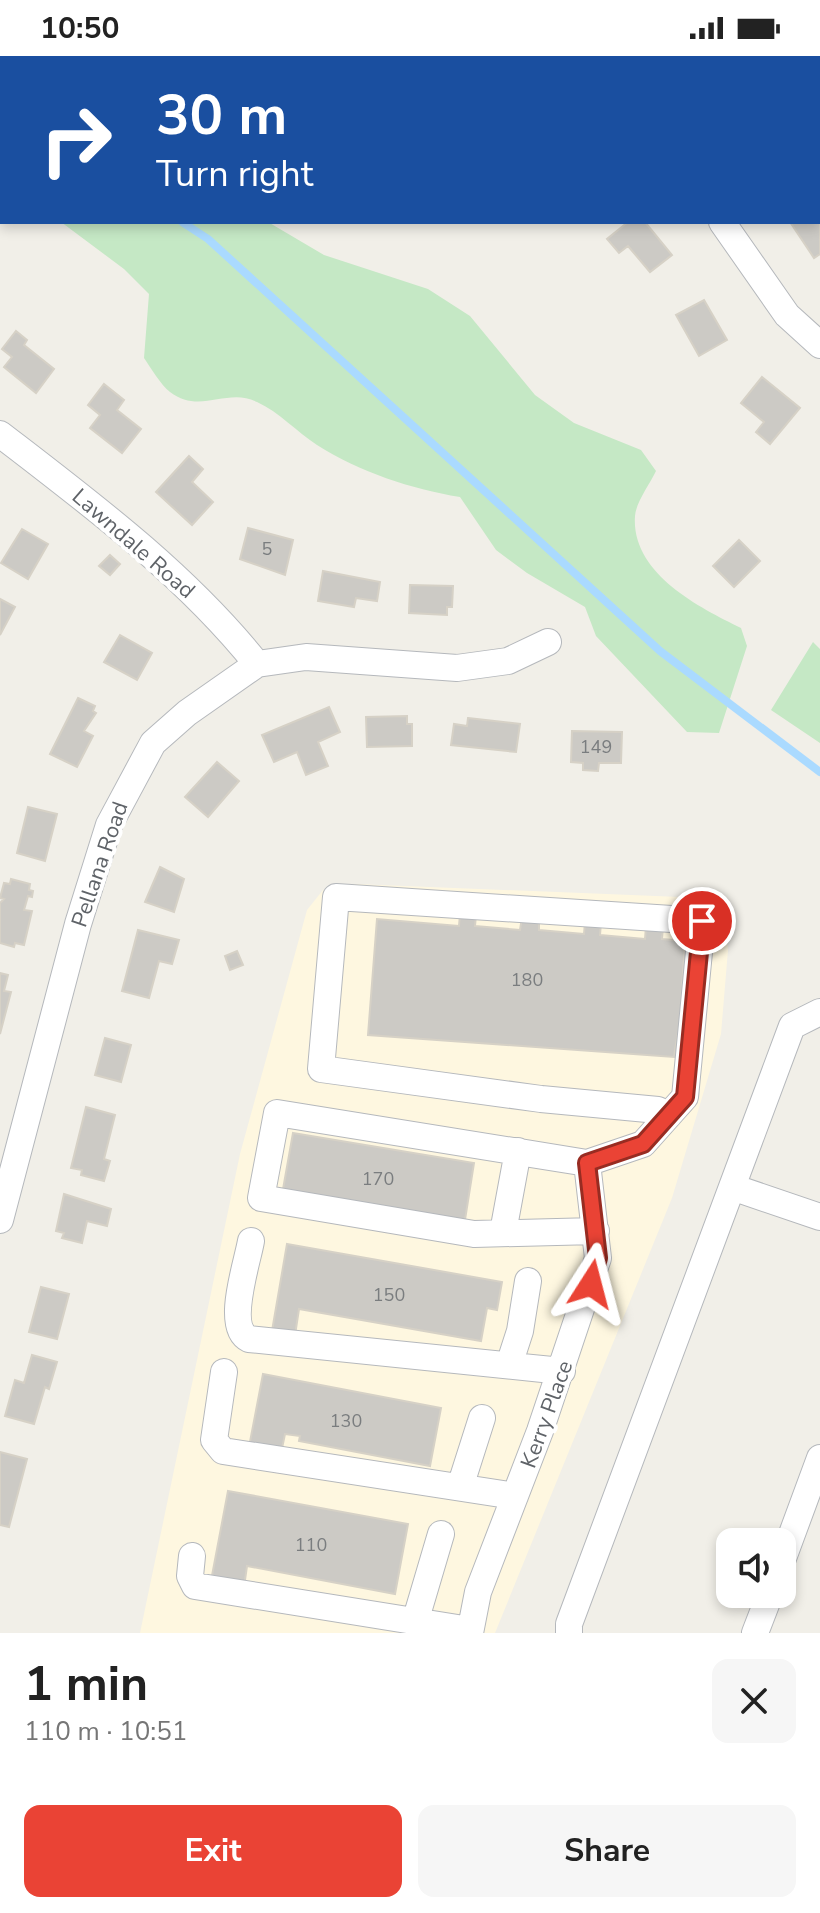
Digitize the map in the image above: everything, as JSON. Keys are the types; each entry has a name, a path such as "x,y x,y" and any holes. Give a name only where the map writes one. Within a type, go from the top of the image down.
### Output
{"street":[{"path":"723,224 787,315 820,345"},
{"name":"Lawndale Road","path":"3,443 101,510 225,624 257,664"},
{"name":"Pellana Road","path":"0,1220 78,924 114,813 153,743 187,713 257,664 306,657 457,668 508,661 548,642"},
{"path":"596,1231 474,1234 261,1198 277,1113 587,1163 643,1144 669,1115 685,1097 702,921 336,897 321,1069 541,1099 658,1110 669,1115"},
{"path":"569,1633 574,1611 792,1026 820,1012"},
{"path":"503,1232 518,1151"},
{"name":"Kerry Place","path":"470,1632 478,1592 562,1371 598,1258 593,1190 587,1163"},
{"path":"732,1187 820,1217"},
{"path":"251,1241 237,1313 238,1327 249,1339 562,1371"},
{"path":"509,1365 520,1331 528,1281"},
{"path":"224,1372 214,1440 223,1451 515,1496"},
{"path":"460,1487 482,1418"},
{"path":"794,1528 820,1458"},
{"path":"415,1622 441,1534"},
{"path":"192,1556 190,1576 195,1586 470,1632"},
{"path":"755,1633 765,1608"}],"shaded area":[{"path":"355,884 705,898 724,914 728,950 721,1034 672,1198 495,1633 140,1633 240,1154 307,910 323,890"}],"green space":[{"path":"64,224 271,224 324,255 428,289 470,316 535,395 574,423 641,450 656,471 635,516 637,536 644,555 670,586 741,628 747,646 719,733 687,732 596,636 585,607 527,573 496,550 460,497 405,484 368,471 317,445 273,411 246,398 192,401 170,392 144,358 149,294 124,269"},
{"path":"813,642 820,649 820,743 771,710"}],"building":[{"path":"626,224 647,224 672,255 650,272 628,246 619,253 607,239"},
{"path":"791,224 820,224 820,254 814,258"},
{"path":"704,300 727,340 699,356 676,315"},
{"path":"16,331 27,340 24,345 54,369 36,393 4,367 12,357 2,349"},
{"path":"762,377 800,408 770,444 756,432 764,422 741,403"},
{"path":"104,384 124,400 117,410 141,429 122,453 90,428 100,415 88,405"},
{"path":"189,456 203,469 192,482 213,502 192,525 156,492"},
{"path":"248,528 293,540 285,575 240,559"},
{"path":"22,529 48,544 28,579 1,563"},
{"path":"739,540 760,561 734,587 713,566"},
{"path":"110,555 120,564 110,575 99,566"},
{"path":"323,571 380,582 377,601 356,598 354,607 318,601"},
{"path":"410,585 453,586 452,607 447,607 447,615 409,613"},
{"path":"0,599 15,607 0,635"},
{"path":"120,635 152,653 137,680 104,662"},
{"path":"78,698 95,706 93,711 96,713 84,731 93,736 77,767 50,754"},
{"path":"329,707 340,732 318,742 328,766 306,775 297,752 274,762 262,735"},
{"path":"407,716 407,724 412,724 412,746 367,747 366,717"},
{"path":"468,718 520,724 516,752 451,745 454,724 467,726"},
{"path":"572,731 622,732 621,763 599,763 598,771 583,770 583,763 571,762"},
{"path":"217,762 239,781 208,817 185,797"},
{"path":"28,807 57,814 45,861 17,853"},
{"path":"160,867 184,879 174,912 145,902"},
{"path":"11,879 30,884 29,890 33,891 24,910 32,911 24,945 15,943 14,947 0,943 0,903 4,899 0,898 4,883 10,884"},
{"path":"460,914 476,915 475,926 520,930 522,917 539,918 539,930 584,934 585,922 601,923 600,935 645,939 646,926 663,927 662,939 685,941 680,1020 674,1057 368,1035 377,919 459,926"},
{"path":"138,930 179,940 172,964 159,961 149,998 122,991"},
{"path":"237,951 243,965 230,970 225,956"},
{"path":"0,973 8,975 4,991 11,992 0,1034"},
{"path":"105,1038 131,1045 121,1082 95,1075"},
{"path":"86,1107 115,1115 104,1159 110,1161 104,1181 81,1175 82,1170 71,1168"},
{"path":"293,1133 474,1163 464,1226 282,1195"},
{"path":"64,1194 111,1209 107,1226 87,1221 82,1243 62,1238 64,1233 56,1231"},
{"path":"287,1244 502,1282 497,1310 487,1308 481,1341 299,1309 295,1335 272,1331"},
{"path":"41,1287 69,1294 57,1339 29,1332"},
{"path":"32,1355 57,1362 49,1389 45,1387 34,1424 5,1416 15,1380 24,1383"},
{"path":"263,1374 441,1408 430,1466 299,1441 300,1436 285,1434 281,1453 249,1447"},
{"path":"0,1452 27,1459 9,1527 0,1525"},
{"path":"228,1491 408,1524 395,1594 247,1566 244,1587 211,1581"}],"waterway":[{"path":"185,224 208,239 660,651 820,772"}],"route":[{"path":"591,1284 598,1258 593,1190 587,1163 643,1144 685,1097 702,921"}]}
